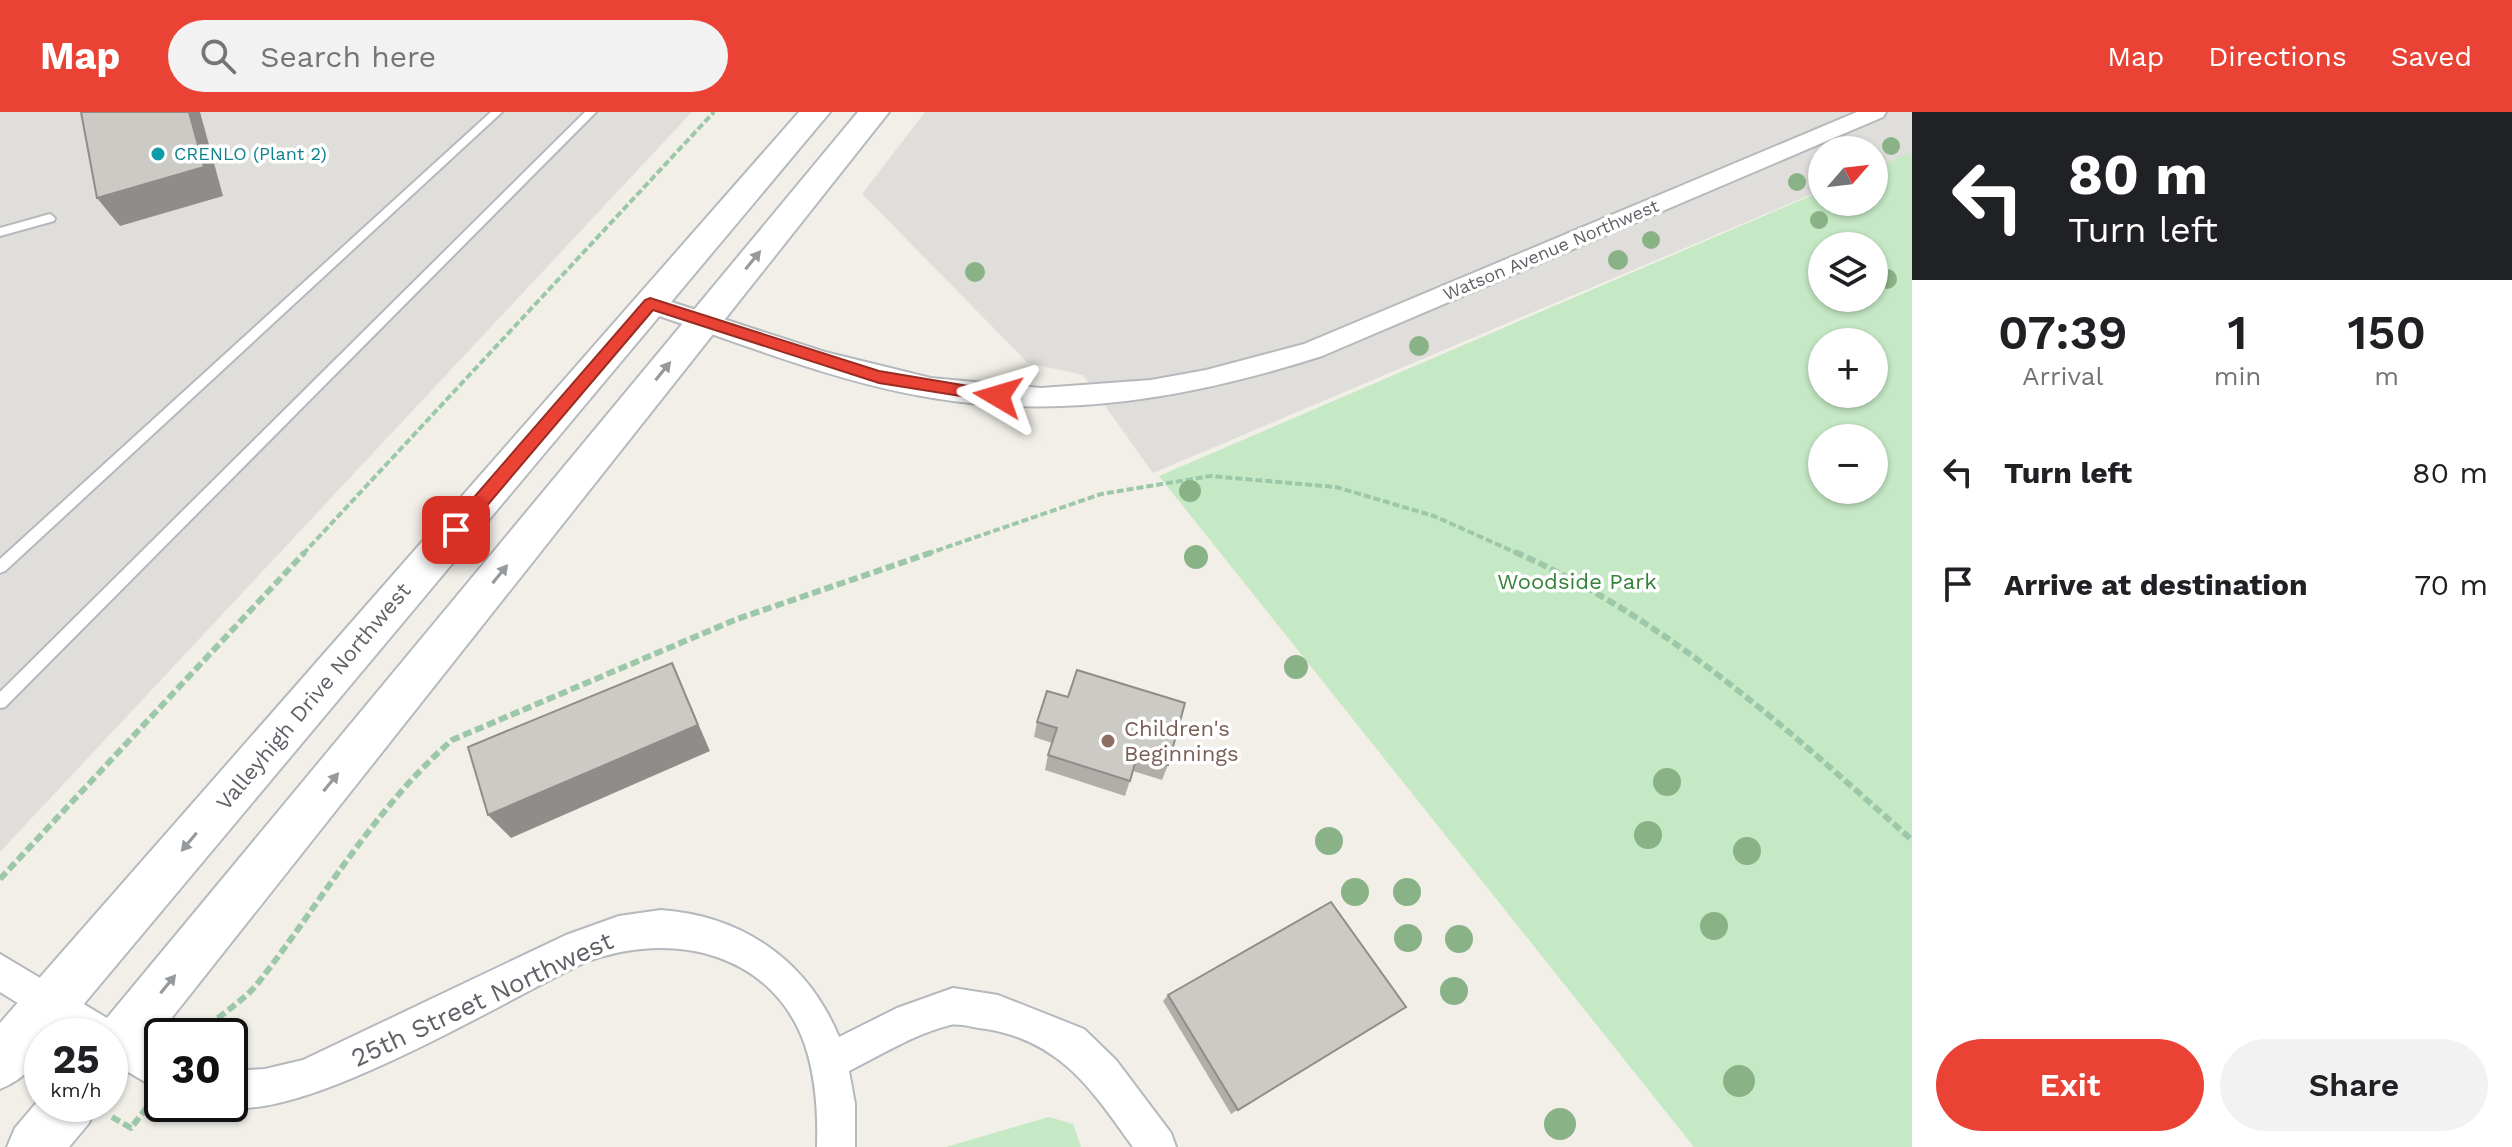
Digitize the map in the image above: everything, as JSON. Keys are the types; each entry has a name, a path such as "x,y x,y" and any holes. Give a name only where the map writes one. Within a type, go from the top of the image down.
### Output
{"main road":[{"name":"Valleyhigh Drive Northwest","path":"0,1063 815,112"},
{"path":"128,1023 874,112"},
{"path":"34,1147 55,1122"}],"street":[{"name":"Watson Avenue Northwest","path":"650,304 879,377 998,396 1133,393 1223,377 1269,365 1362,331 1875,112"},
{"name":"25th Street Northwest","path":"248,1089 303,1079 559,957 626,933 660,928 720,939 751,953 778,973 807,1011 829,1061 835,1095 836,1147"},
{"path":"0,972 72,1018"},
{"path":"829,1061 910,1021 953,1006 998,1013 1071,1042 1103,1073 1157,1147"}],"lane":[{"path":"0,567 497,112"},
{"path":"0,702 535,172 591,112"},
{"path":"0,232 50,218"}],"path":[{"path":"0,879 714,112"},
{"path":"213,1018 236,1007 259,982 374,819 417,768 452,740 737,619 1101,494 1211,476 1336,487 1434,516 1560,572 1666,634 1804,744 1912,840"}],"shaded area":[{"path":"0,112 692,112 0,852"},
{"path":"925,112 1912,112 1912,152 1888,162 1888,136 1808,136 1808,196 1153,473 1083,375 1028,363 862,194"}],"green space":[{"name":"Woodside Park","path":"1912,152 1912,1147 1694,1147 1159,476 1808,197 1808,216 1888,216 1888,162"},
{"path":"1049,1117 1073,1124 1081,1147 946,1147"}],"building":[{"name":"CRENLO (Plant 2)","path":"81,112 189,112 204,167 97,198"},
{"path":"672,663 698,725 488,815 468,747"},
{"name":"Children's Beginnings","path":"1077,670 1185,703 1168,765 1137,756 1130,781 1048,755 1057,728 1037,722 1047,691 1068,697"},
{"path":"1331,902 1406,1007 1238,1110 1168,995"}],"place":[{"name":"CRENLO (Plant 2)","path":"158,154"},
{"name":"Children's Beginnings","path":"1108,741"}],"route":[{"path":"456,530 650,304 879,377 998,396"}]}
